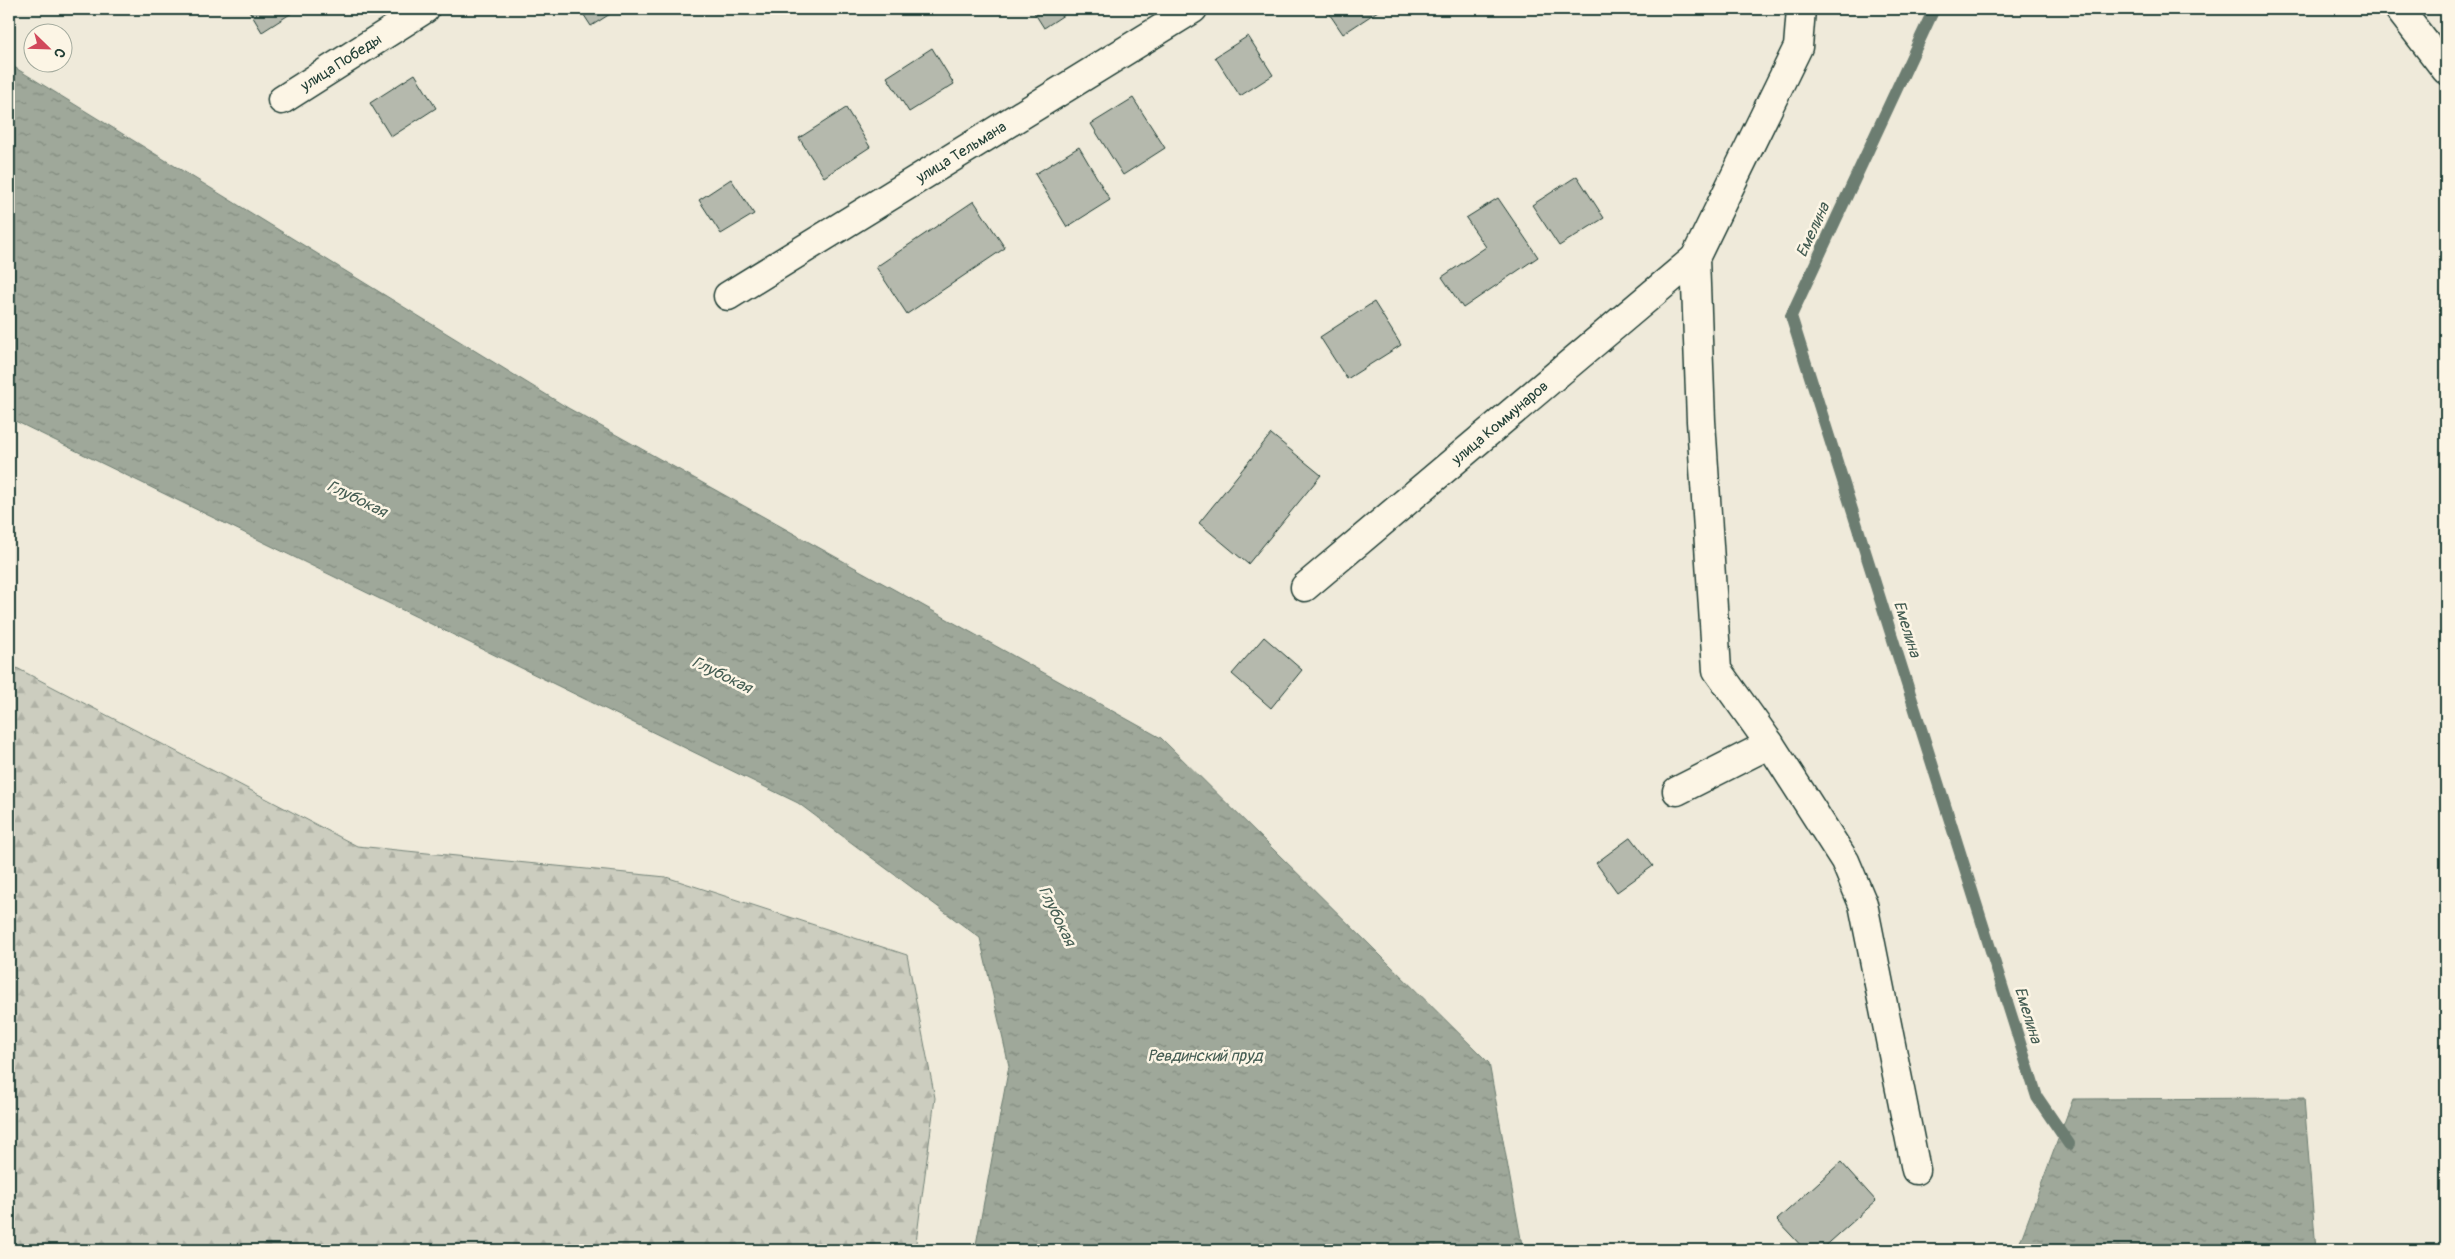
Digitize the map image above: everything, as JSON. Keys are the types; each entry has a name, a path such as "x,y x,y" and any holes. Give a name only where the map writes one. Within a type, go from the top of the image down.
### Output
{"street":[{"name":"улица Победы","path":"282,100 425,9"},
{"name":"улица Тельмана","path":"728,296 1193,9"},
{"path":"1801,9 1798,47 1695,258 1701,421 1717,670 1770,744 1845,861 1863,904 1916,1170"},
{"path":"2399,9 2446,70"},
{"name":"улица Коммунаров","path":"1305,587 1695,258"},
{"path":"1677,791 1770,744"}],"green space":[{"path":"9,664 357,846 666,877 907,955 935,1098 915,1250 9,1250"}],"water":[{"name":"Ревдинский пруд","path":"9,64 568,408 1161,738 1489,1063 1523,1250 975,1250 1009,1066 980,938 798,803 9,418"},
{"path":"2304,1098 2316,1250 2017,1250 2073,1099"}],"building":[{"path":"248,9 298,9 262,32"},
{"path":"580,9 618,9 591,26"},
{"path":"1032,9 1073,9 1044,28"},
{"path":"1326,9 1381,9 1343,34"},
{"path":"1248,36 1273,75 1240,96 1215,57"},
{"path":"932,48 954,84 909,112 887,77"},
{"path":"415,74 436,108 391,137 370,103"},
{"path":"1133,98 1165,148 1123,175 1091,124"},
{"path":"846,108 870,147 824,177 799,138"},
{"path":"1079,147 1110,200 1067,227 1035,174"},
{"path":"1577,176 1604,218 1559,246 1532,205"},
{"path":"731,179 754,214 721,234 699,200"},
{"path":"1498,198 1538,257 1463,308 1442,277 1486,247 1466,218"},
{"path":"974,201 1005,248 907,314 876,267"},
{"path":"1374,302 1401,345 1347,379 1320,337"},
{"path":"1271,434 1321,475 1248,564 1199,523"},
{"path":"1264,637 1302,670 1271,708 1232,674"},
{"path":"1631,837 1653,866 1617,892 1596,863"},
{"path":"1841,1162 1876,1201 1821,1250 1805,1250 1777,1220"}],"waterway":[{"name":"Емелина","path":"1934,9 1791,316 2037,1097 2069,1144"}],"water label":[{"name":"Глубокая","path":"357,499"},
{"name":"Глубокая","path":"722,675"},
{"name":"Глубокая","path":"1057,916"}]}
